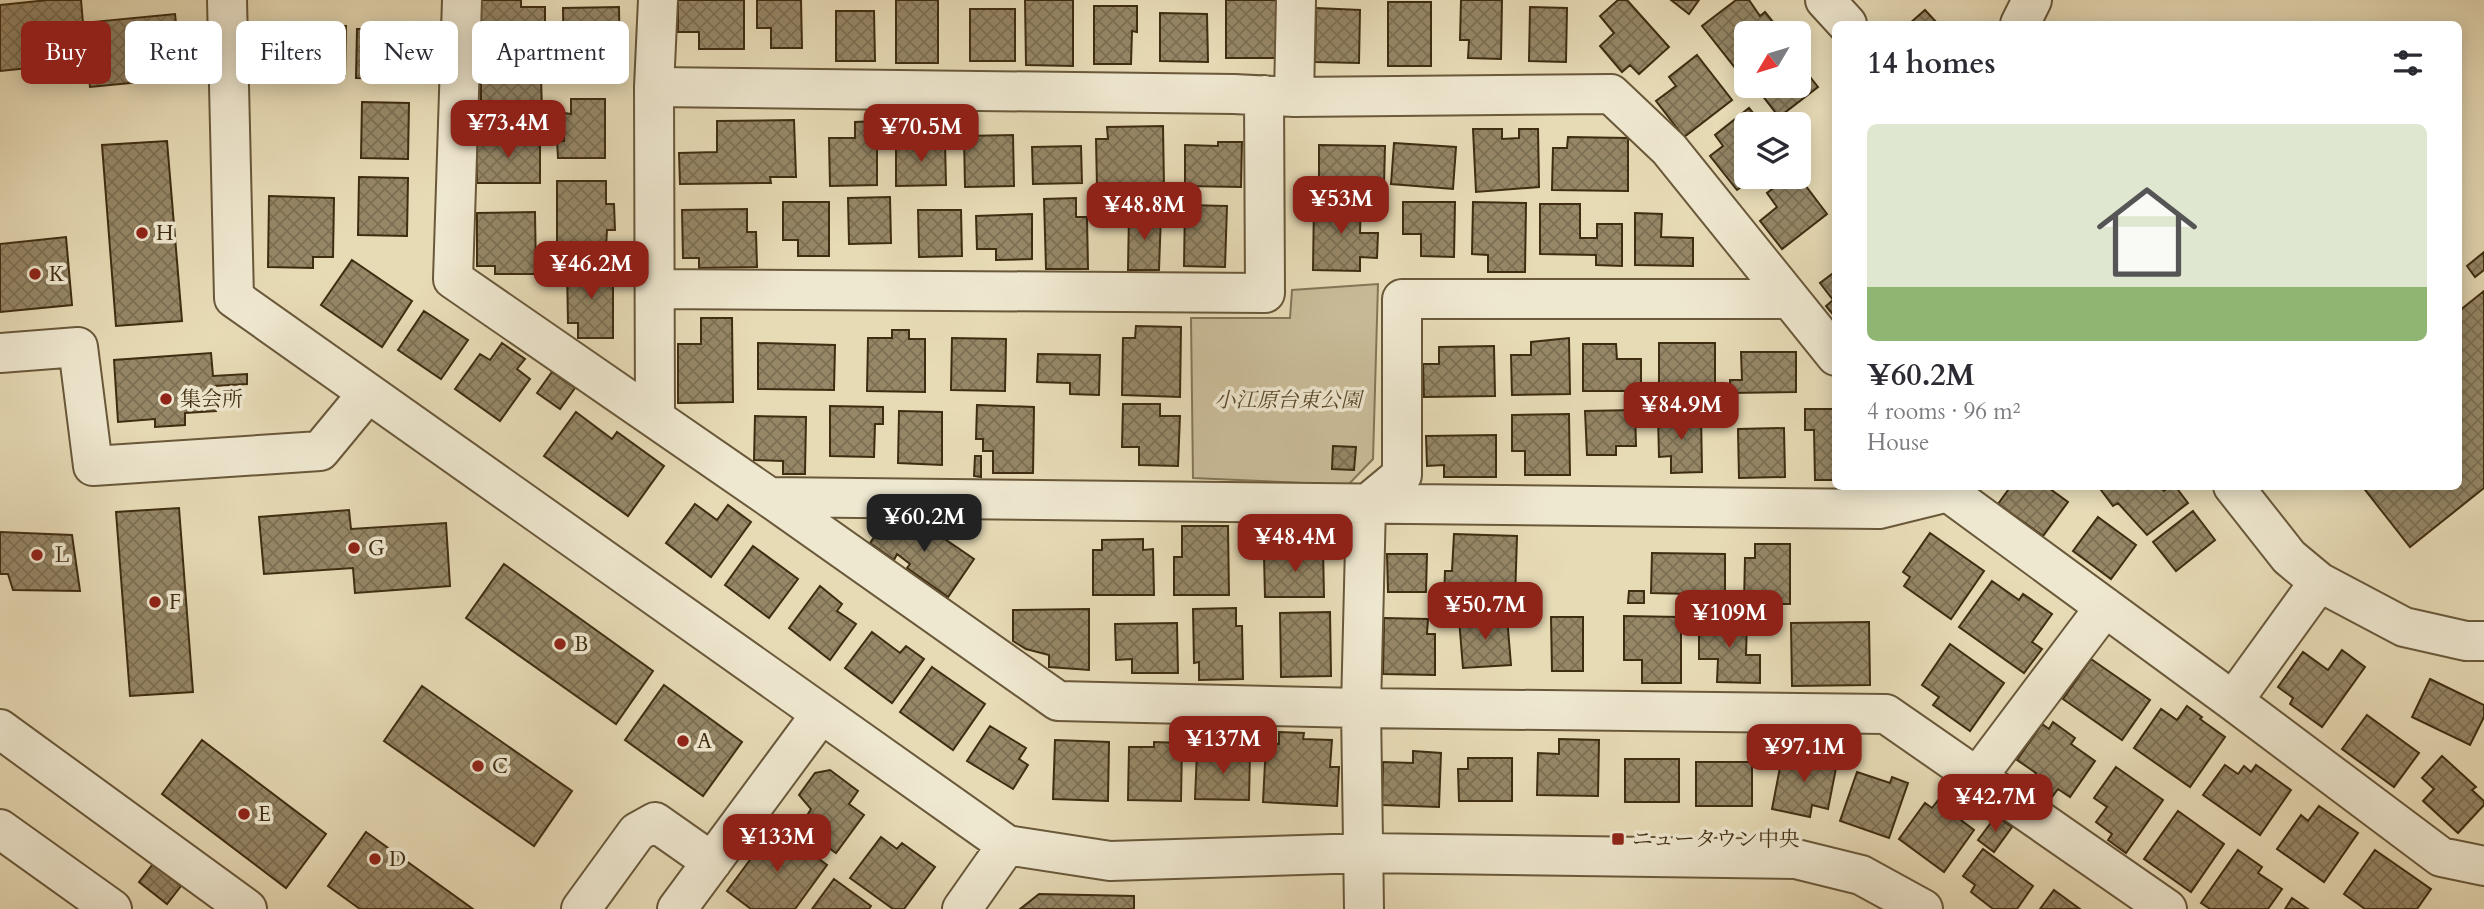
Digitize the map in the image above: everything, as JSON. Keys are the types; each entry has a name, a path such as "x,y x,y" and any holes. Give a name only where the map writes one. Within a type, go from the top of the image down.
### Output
{"street":[{"path":"227,0 233,299 1007,845 1110,861 1364,853 1796,859 1861,875 1923,909"},
{"path":"462,0 453,279 655,417 1058,701 1361,708 1886,713 2167,909"},
{"path":"655,417 654,88 658,0"},
{"path":"656,289 1265,293 1279,96 1296,0"},
{"path":"1825,0 1844,21"},
{"path":"2022,21 2032,0"},
{"path":"654,88 1279,96 1611,94 1670,149 1832,351"},
{"path":"1364,909 1361,708 1366,505 1402,475 1402,299 1789,299"},
{"path":"0,353 78,347 93,466 320,452 368,393"},
{"path":"769,497 1879,509 1942,490"},
{"path":"1946,490 2441,857 2484,866"},
{"path":"2236,490 2289,557 2319,582 2404,627 2466,641 2484,641"},
{"path":"2233,701 2319,582"},
{"path":"1978,776 2105,607"},
{"path":"677,909 821,714"},
{"path":"0,729 229,904"},
{"path":"581,909 637,832 655,822 712,862"},
{"path":"0,829 112,909"},
{"path":"962,909 1007,845"}],"green space":[{"name":"小江原台東公園","path":"1378,284 1373,459 1348,485 1193,478 1191,318 1290,318 1292,290"}],"building":[{"path":"81,0 83,21 21,21 21,69 0,71 0,5"},
{"path":"477,0 521,0 521,7 545,7 545,21 477,21"},
{"path":"678,0 744,0 744,49 699,49 699,32 678,32"},
{"path":"757,0 801,0 802,48 771,48 771,28 757,28"},
{"path":"896,0 938,0 938,63 896,63"},
{"path":"1025,0 1073,0 1073,66 1026,65"},
{"path":"1226,0 1277,0 1277,58 1226,58"},
{"path":"1461,0 1502,0 1501,59 1468,58 1469,40 1460,40"},
{"path":"1618,0 1627,0 1669,47 1639,74 1630,65 1622,72 1600,46 1614,33 1600,16"},
{"path":"1671,0 1699,0 1689,14"},
{"path":"1736,0 1749,0 1760,16 1765,12 1772,21 1734,21 1734,66 1702,26"},
{"path":"1388,2 1431,2 1431,66 1388,66"},
{"path":"1094,6 1137,6 1137,32 1132,31 1131,64 1094,64"},
{"path":"619,7 619,21 563,21 563,8"},
{"path":"1530,7 1567,8 1566,62 1529,61"},
{"path":"1316,8 1360,10 1359,63 1315,62"},
{"path":"970,9 1015,9 1015,61 970,61"},
{"path":"1925,10 1935,21 1912,21"},
{"path":"836,11 874,11 875,61 836,61"},
{"path":"1160,13 1207,14 1208,62 1160,61"},
{"path":"175,14 176,21 125,21 125,84 90,87 90,84 111,84 111,21 103,21"},
{"path":"357,29 360,29 360,78 356,78"},
{"path":"1697,55 1732,100 1684,137 1656,101 1676,86 1669,77"},
{"path":"1811,78 1818,87 1811,92"},
{"path":"481,84 541,84 542,112 481,113"},
{"path":"1764,98 1804,98 1786,112 1775,112"},
{"path":"571,99 605,99 605,158 558,158 557,141 564,141 564,113 571,114"},
{"path":"362,102 409,103 408,159 361,158"},
{"path":"794,120 796,177 770,177 771,183 680,184 679,153 717,152 717,121"},
{"path":"1734,120 1734,186 1710,156 1723,146 1715,135"},
{"path":"877,121 877,185 830,186 829,138 855,138 855,122"},
{"path":"1163,126 1164,188 1097,188 1096,139 1108,139 1107,127"},
{"path":"1473,129 1502,129 1502,139 1519,138 1519,129 1538,129 1539,187 1476,192"},
{"path":"1013,135 1014,186 965,187 964,136"},
{"path":"540,137 540,183 477,183 476,138"},
{"path":"1568,137 1628,138 1628,191 1552,190 1553,148 1567,148"},
{"name":"H","path":"167,141 182,321 116,326 102,145"},
{"path":"896,142 945,142 946,185 896,186"},
{"path":"1218,142 1242,142 1241,187 1185,186 1185,145 1218,146"},
{"path":"1394,143 1456,147 1453,189 1391,184"},
{"path":"1319,145 1385,146 1384,185 1319,184"},
{"path":"1081,146 1082,183 1033,184 1032,147"},
{"path":"359,177 408,178 407,236 358,235"},
{"path":"557,181 606,181 606,204 614,204 615,230 607,230 606,248 557,248"},
{"path":"1772,189 1808,189 1827,214 1782,249 1760,221 1777,207 1767,193"},
{"path":"269,196 334,198 333,257 313,257 313,268 268,267"},
{"path":"890,197 891,243 849,244 848,198"},
{"path":"1076,198 1076,217 1087,217 1088,269 1046,269 1044,199"},
{"path":"1314,199 1361,200 1360,233 1378,233 1377,258 1360,257 1360,271 1313,270"},
{"path":"783,202 829,202 829,256 798,256 798,240 783,240"},
{"path":"1403,202 1455,202 1454,257 1421,256 1421,234 1403,234"},
{"path":"1473,202 1526,203 1525,272 1488,272 1488,255 1472,254"},
{"path":"1540,204 1580,204 1580,238 1597,238 1597,224 1622,224 1622,266 1596,265 1596,255 1540,254"},
{"path":"1185,205 1227,206 1225,267 1184,266"},
{"path":"747,209 747,232 756,232 757,267 699,268 699,258 683,258 682,210"},
{"path":"918,210 961,210 962,256 919,257"},
{"path":"535,212 536,274 495,274 495,266 477,266 477,213"},
{"path":"1129,213 1161,214 1159,270 1128,270"},
{"path":"1635,213 1662,214 1661,237 1693,238 1693,266 1635,265"},
{"path":"1032,214 1032,259 996,260 996,249 977,249 976,216"},
{"name":"K","path":"66,237 72,305 0,312 0,244"},
{"path":"2484,252 2484,270 2475,277 2467,266"},
{"path":"352,260 412,301 382,347 321,305"},
{"path":"567,267 613,267 613,338 578,338 578,323 568,323"},
{"path":"1832,274 1832,299 1820,283"},
{"path":"2484,291 2484,488 2410,547 2365,490 2462,490 2462,309"},
{"path":"1832,301 1832,313 1826,306"},
{"path":"424,311 468,340 441,379 398,350"},
{"path":"701,318 732,318 733,402 678,403 678,344 701,344"},
{"path":"1136,326 1181,327 1180,397 1122,395 1123,338 1135,338"},
{"path":"892,330 909,330 909,339 925,339 925,392 867,391 868,338 892,338"},
{"path":"952,338 1006,339 1005,391 951,390"},
{"path":"1569,338 1570,394 1512,395 1511,355 1531,355 1531,342"},
{"path":"502,343 525,359 517,369 530,379 500,421 455,389 480,354 490,360"},
{"path":"758,343 835,345 834,390 758,389"},
{"path":"1659,343 1715,343 1715,393 1659,393"},
{"path":"1583,344 1616,344 1617,359 1641,359 1641,391 1583,391"},
{"path":"1494,346 1495,396 1424,397 1423,364 1439,364 1439,347"},
{"path":"1741,352 1796,352 1796,392 1730,393 1730,380 1742,380"},
{"name":"集会所","path":"211,353 213,376 247,374 247,384 214,386 216,411 185,413 185,425 155,427 155,419 118,422 114,360"},
{"path":"1038,354 1100,355 1099,395 1070,394 1070,383 1037,382"},
{"path":"552,372 575,388 560,409 537,393"},
{"path":"1123,404 1160,404 1160,416 1180,416 1178,466 1139,465 1139,447 1122,447"},
{"path":"977,405 1034,407 1033,473 993,473 993,451 983,451 983,439 976,439"},
{"path":"830,406 883,407 883,424 875,424 874,457 830,456"},
{"path":"1805,409 1832,409 1832,480 1815,480 1814,430 1805,430"},
{"path":"1635,410 1636,446 1616,446 1616,455 1587,455 1585,411"},
{"path":"899,411 942,412 942,465 898,463"},
{"path":"576,412 612,439 617,432 664,466 628,516 544,456"},
{"path":"1569,414 1570,475 1525,475 1525,451 1512,451 1512,415"},
{"path":"1701,414 1702,472 1671,473 1671,456 1659,457 1658,415"},
{"path":"755,416 806,417 805,474 783,474 783,461 754,460"},
{"path":"1784,428 1785,477 1739,478 1738,429"},
{"path":"1496,435 1496,477 1444,477 1444,465 1427,466 1426,436"},
{"path":"1333,446 1356,447 1354,470 1332,469"},
{"path":"975,456 981,456 981,477 974,476"},
{"path":"2008,490 2052,490 2068,502 2043,536 1998,504"},
{"path":"2101,490 2178,490 2188,503 2147,535 2118,503 2113,506"},
{"path":"695,504 717,520 728,505 751,522 711,577 666,543"},
{"name":"F","path":"179,508 193,692 130,696 116,512"},
{"name":"G","path":"349,510 351,529 446,523 450,586 355,593 353,568 264,574 259,517"},
{"path":"2193,511 2215,540 2176,571 2153,542"},
{"path":"2098,517 2136,545 2111,579 2073,551"},
{"path":"899,519 911,528 917,520 974,559 948,597 907,568 910,564 897,554 894,560 870,543 886,520 894,526"},
{"path":"1182,526 1228,526 1229,595 1174,595 1174,557 1182,557"},
{"name":"Ｌ","path":"0,532 72,535 80,591 13,590 8,574 0,574"},
{"path":"1930,533 1984,571 1951,619 1904,586 1910,577 1903,572"},
{"path":"1454,534 1517,536 1515,600 1444,598 1445,571 1452,571"},
{"path":"1143,539 1143,550 1153,549 1154,595 1093,595 1093,550 1102,550 1102,540"},
{"path":"1755,544 1790,544 1790,604 1744,604 1745,558 1755,558"},
{"path":"753,546 798,579 769,618 725,585"},
{"path":"1294,548 1323,548 1324,597 1265,597 1264,556 1295,556"},
{"path":"1652,553 1725,554 1725,601 1689,601 1689,594 1651,593"},
{"path":"1387,554 1427,554 1426,592 1388,592"},
{"name":"B","path":"504,564 653,671 616,724 466,618"},
{"path":"1992,581 2019,600 2023,594 2052,614 2032,642 2042,649 2024,673 1959,627"},
{"path":"820,586 842,604 837,611 856,624 830,660 789,628"},
{"path":"1629,591 1644,591 1644,603 1628,603"},
{"path":"1236,608 1236,626 1242,626 1243,679 1199,680 1199,662 1194,663 1193,609"},
{"path":"1089,609 1089,670 1049,667 1049,655 1026,649 1013,641 1013,610"},
{"path":"1330,612 1331,676 1281,677 1280,613"},
{"path":"1624,616 1681,617 1681,683 1642,683 1642,660 1624,660"},
{"path":"1507,617 1511,665 1463,668 1459,619"},
{"path":"1551,617 1583,617 1583,671 1552,671"},
{"path":"1384,618 1428,619 1427,634 1435,634 1435,675 1383,674"},
{"path":"1699,618 1747,619 1746,655 1760,655 1760,683 1717,682 1718,659 1699,659"},
{"path":"1869,622 1870,685 1792,686 1791,623"},
{"path":"1177,623 1178,673 1132,673 1132,659 1116,660 1115,624"},
{"path":"872,632 900,653 906,646 924,659 892,703 845,668"},
{"path":"1950,644 2004,683 1970,731 1933,705 1939,697 1922,685"},
{"path":"2342,650 2365,667 2322,727 2290,704 2293,698 2278,687 2303,652 2328,670"},
{"path":"2091,659 2150,700 2122,740 2063,699"},
{"path":"932,667 985,704 953,750 900,712"},
{"path":"2430,679 2484,705 2484,717 2470,745 2412,717"},
{"name":"A","path":"664,685 742,742 703,796 625,740"},
{"name":"C","path":"422,686 572,791 534,846 384,741"},
{"path":"2187,706 2225,737 2190,787 2134,748 2161,709 2177,720"},
{"path":"2367,715 2419,753 2394,787 2342,749"},
{"path":"2053,722 2075,738 2071,744 2095,761 2070,797 2058,789 2052,797 2030,782 2036,773 2017,760 2042,724 2049,729"},
{"path":"990,726 1026,748 1019,759 1028,765 1013,789 967,761"},
{"path":"1279,732 1304,733 1303,739 1332,740 1330,767 1339,767 1337,806 1263,802 1266,743 1279,744"},
{"path":"1559,739 1599,740 1598,796 1537,795 1538,753 1559,754"},
{"name":"E","path":"202,740 326,834 286,888 162,794"},
{"path":"1055,740 1109,742 1108,801 1053,799"},
{"path":"1154,742 1182,743 1181,801 1128,800 1129,747 1154,747"},
{"path":"1413,751 1441,753 1439,807 1382,805 1383,762 1413,763"},
{"path":"1197,752 1250,753 1249,800 1195,799"},
{"path":"1783,752 1837,763 1828,809 1812,805 1810,817 1772,809"},
{"path":"2442,756 2476,787 2472,790 2484,801 2484,805 2458,833 2423,801 2434,789 2422,778"},
{"path":"1468,758 1512,758 1512,801 1459,801 1458,769 1468,769"},
{"path":"1625,759 1679,759 1679,802 1625,802"},
{"path":"1696,762 1752,762 1752,806 1696,806"},
{"path":"2225,765 2238,774 2244,766 2251,772 2256,765 2291,790 2260,835 2203,795"},
{"path":"2116,767 2163,800 2126,853 2108,840 2112,834 2096,822 2107,807 2094,798"},
{"path":"830,770 858,791 849,804 864,815 836,853 800,827 811,809 799,795 815,773"},
{"path":"1857,772 1890,783 1892,777 1908,783 1889,838 1840,821"},
{"path":"1943,794 1963,809 1957,817 1974,830 1944,872 1899,839 1925,803 1932,808"},
{"path":"2319,806 2358,833 2324,882 2277,849 2301,815 2308,821"},
{"path":"2178,811 2224,844 2191,892 2144,859"},
{"path":"1996,816 2012,827 1994,852 1978,840"},
{"path":"775,826 827,865 795,909 751,909 727,891"},
{"name":"D","path":"366,832 473,909 360,909 328,886"},
{"path":"881,837 897,849 902,843 935,867 904,909 893,909 850,878"},
{"path":"1983,849 2033,886 2017,909 1993,909 1971,892 1975,885 1963,876"},
{"path":"2238,850 2262,867 2258,873 2282,889 2268,909 2210,909 2201,903"},
{"path":"2375,850 2431,889 2417,909 2365,909 2344,894"},
{"path":"153,864 181,886 167,904 139,882"},
{"path":"834,879 871,906 869,909 812,909"},
{"path":"2054,890 2080,909 2040,909"},
{"path":"1039,894 1134,896 1134,909 1020,909"},
{"path":"2292,898 2308,909 2285,909"}],"place":[{"name":"H","path":"142,233"},
{"name":"K","path":"35,274"},
{"name":"集会所","path":"166,399"},
{"name":"G","path":"354,548"},
{"name":"Ｌ","path":"37,555"},
{"name":"F","path":"155,602"},
{"name":"B","path":"560,644"},
{"name":"A","path":"683,741"},
{"name":"C","path":"478,766"},
{"name":"E","path":"244,814"},
{"name":"ニュータウン中央","path":"1618,839"},
{"name":"D","path":"375,859"}]}
